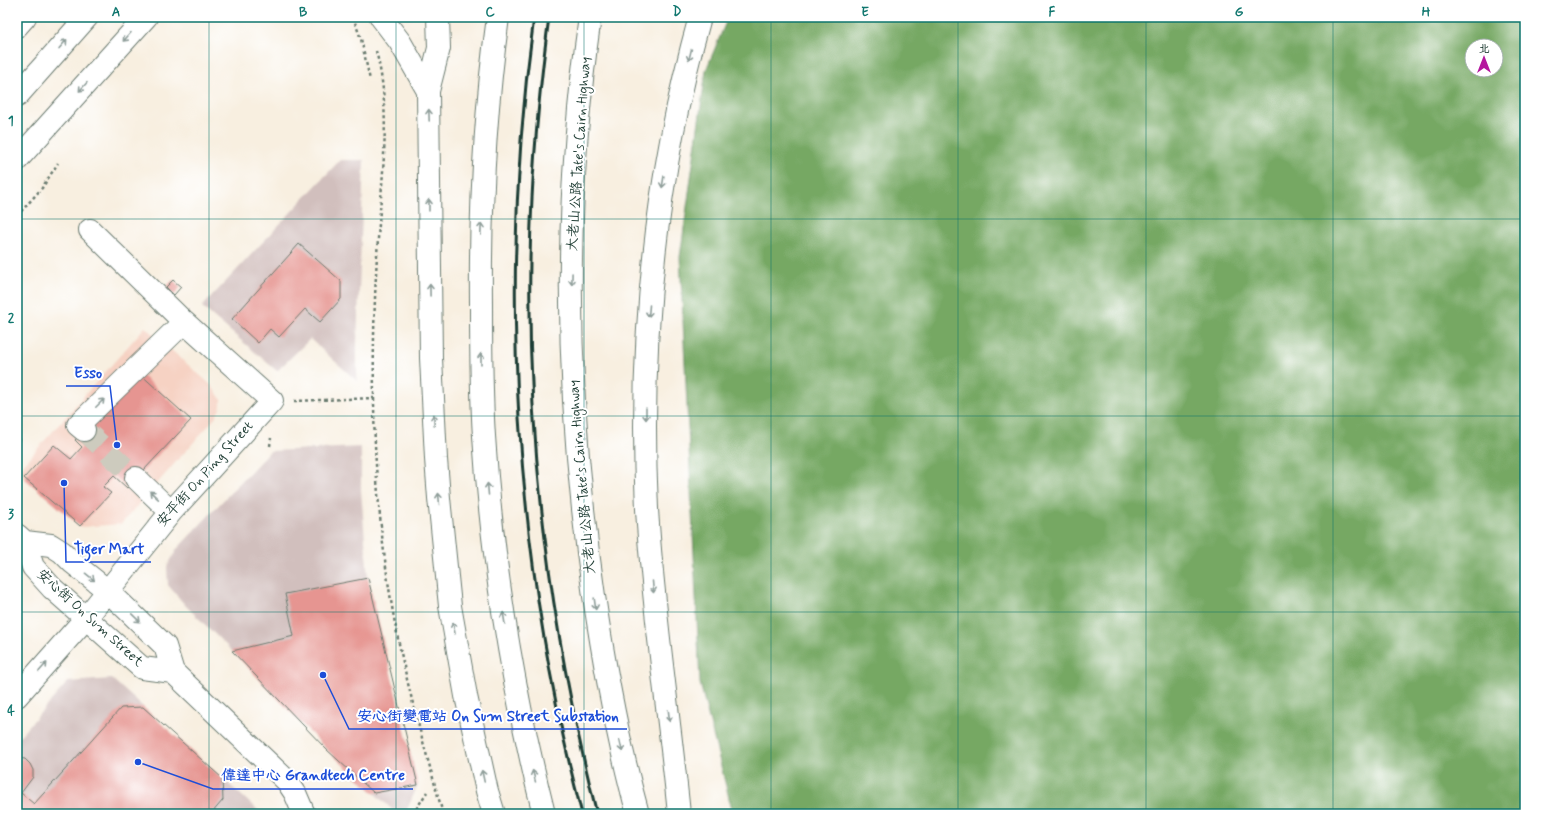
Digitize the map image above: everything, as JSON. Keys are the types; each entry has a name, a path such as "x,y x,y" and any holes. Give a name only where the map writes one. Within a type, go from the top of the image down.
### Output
{"main road":[{"path":"17,26 25,17"},
{"path":"17,96 87,17"},
{"path":"17,160 146,17"},
{"path":"381,17 400,42 428,91"},
{"path":"438,17 439,48 428,91 431,358 435,452 450,606 466,696 486,791 494,814"},
{"path":"498,17 487,126 480,238 481,371 484,436 496,564 504,618 527,743 544,814"},
{"name":"大老山公路 Tate's Cairn Highway","path":"590,17 580,107 572,234 571,310 575,428 588,558 605,668 618,736 638,814"},
{"path":"679,814 673,752 659,644 649,540 646,476 646,375 650,294 662,187 681,88 700,17"},
{"path":"90,230 184,322 272,401"},
{"path":"84,430 78,425 184,322"},
{"name":"安平街 On Ping Street","path":"17,696 86,618 171,512 272,401"},
{"path":"136,478 171,512"},
{"name":"安心街 On Sum Street","path":"21,539 51,545 62,552 73,563 108,591 165,646 173,672 287,781 295,793 304,814"},
{"name":"安心街 On Sum Street","path":"21,539 33,567 52,588 142,668 173,672"}],"path":[{"path":"353,17 361,39 370,80"},
{"path":"375,45 383,84 385,130 377,258 374,351 374,398 378,490 383,546 394,619 407,677 443,814"},
{"path":"17,216 42,188 58,163"},
{"path":"272,401 374,398"},
{"path":"17,448 20,438"},
{"path":"413,814 427,792"}],"shaded area":[{"path":"340,160 364,160 357,381 310,339 277,371 202,307"},
{"path":"145,327 211,385 221,399 221,406 216,417 121,524 82,527 17,472"},
{"path":"361,447 361,490 368,578 418,785 405,814 397,814 326,749 232,651 185,605 168,585 167,567 177,549 270,451"},
{"path":"112,679 262,814 17,814 17,739 68,682"}],"green space":[{"path":"728,17 1525,17 1525,814 733,814 700,683 680,257 706,70"}],"building":[{"path":"299,244 341,281 341,299 320,322 305,309 279,337 270,329 258,343 232,319"},
{"path":"173,280 181,287 174,295 166,287"},
{"path":"138,372 191,420 127,488 114,476 103,487 111,493 80,526 24,478 54,445 71,459 82,447 75,440"},
{"path":"368,578 418,785 374,793 326,749 232,651 294,636 285,594"},
{"path":"143,707 222,778 223,800 211,814 17,814 17,758 25,759 33,770 33,777 21,793 34,804 121,708"}],"tunnel":[{"path":"84,430 136,478"}],"railway":[{"path":"534,17 523,116 517,217 515,317 519,418 527,518 541,618 559,717 582,814"},
{"path":"549,17 543,62 532,198 530,276 531,353 535,431 551,585 579,738 597,814"}],"place":[{"name":"Esso","path":"117,445"},
{"name":"Tiger Mart","path":"64,483"},
{"name":"安心街變電站 On Sum Street Substation","path":"323,675"},
{"name":"偉達中心 Grandtech Centre","path":"138,762"}]}
